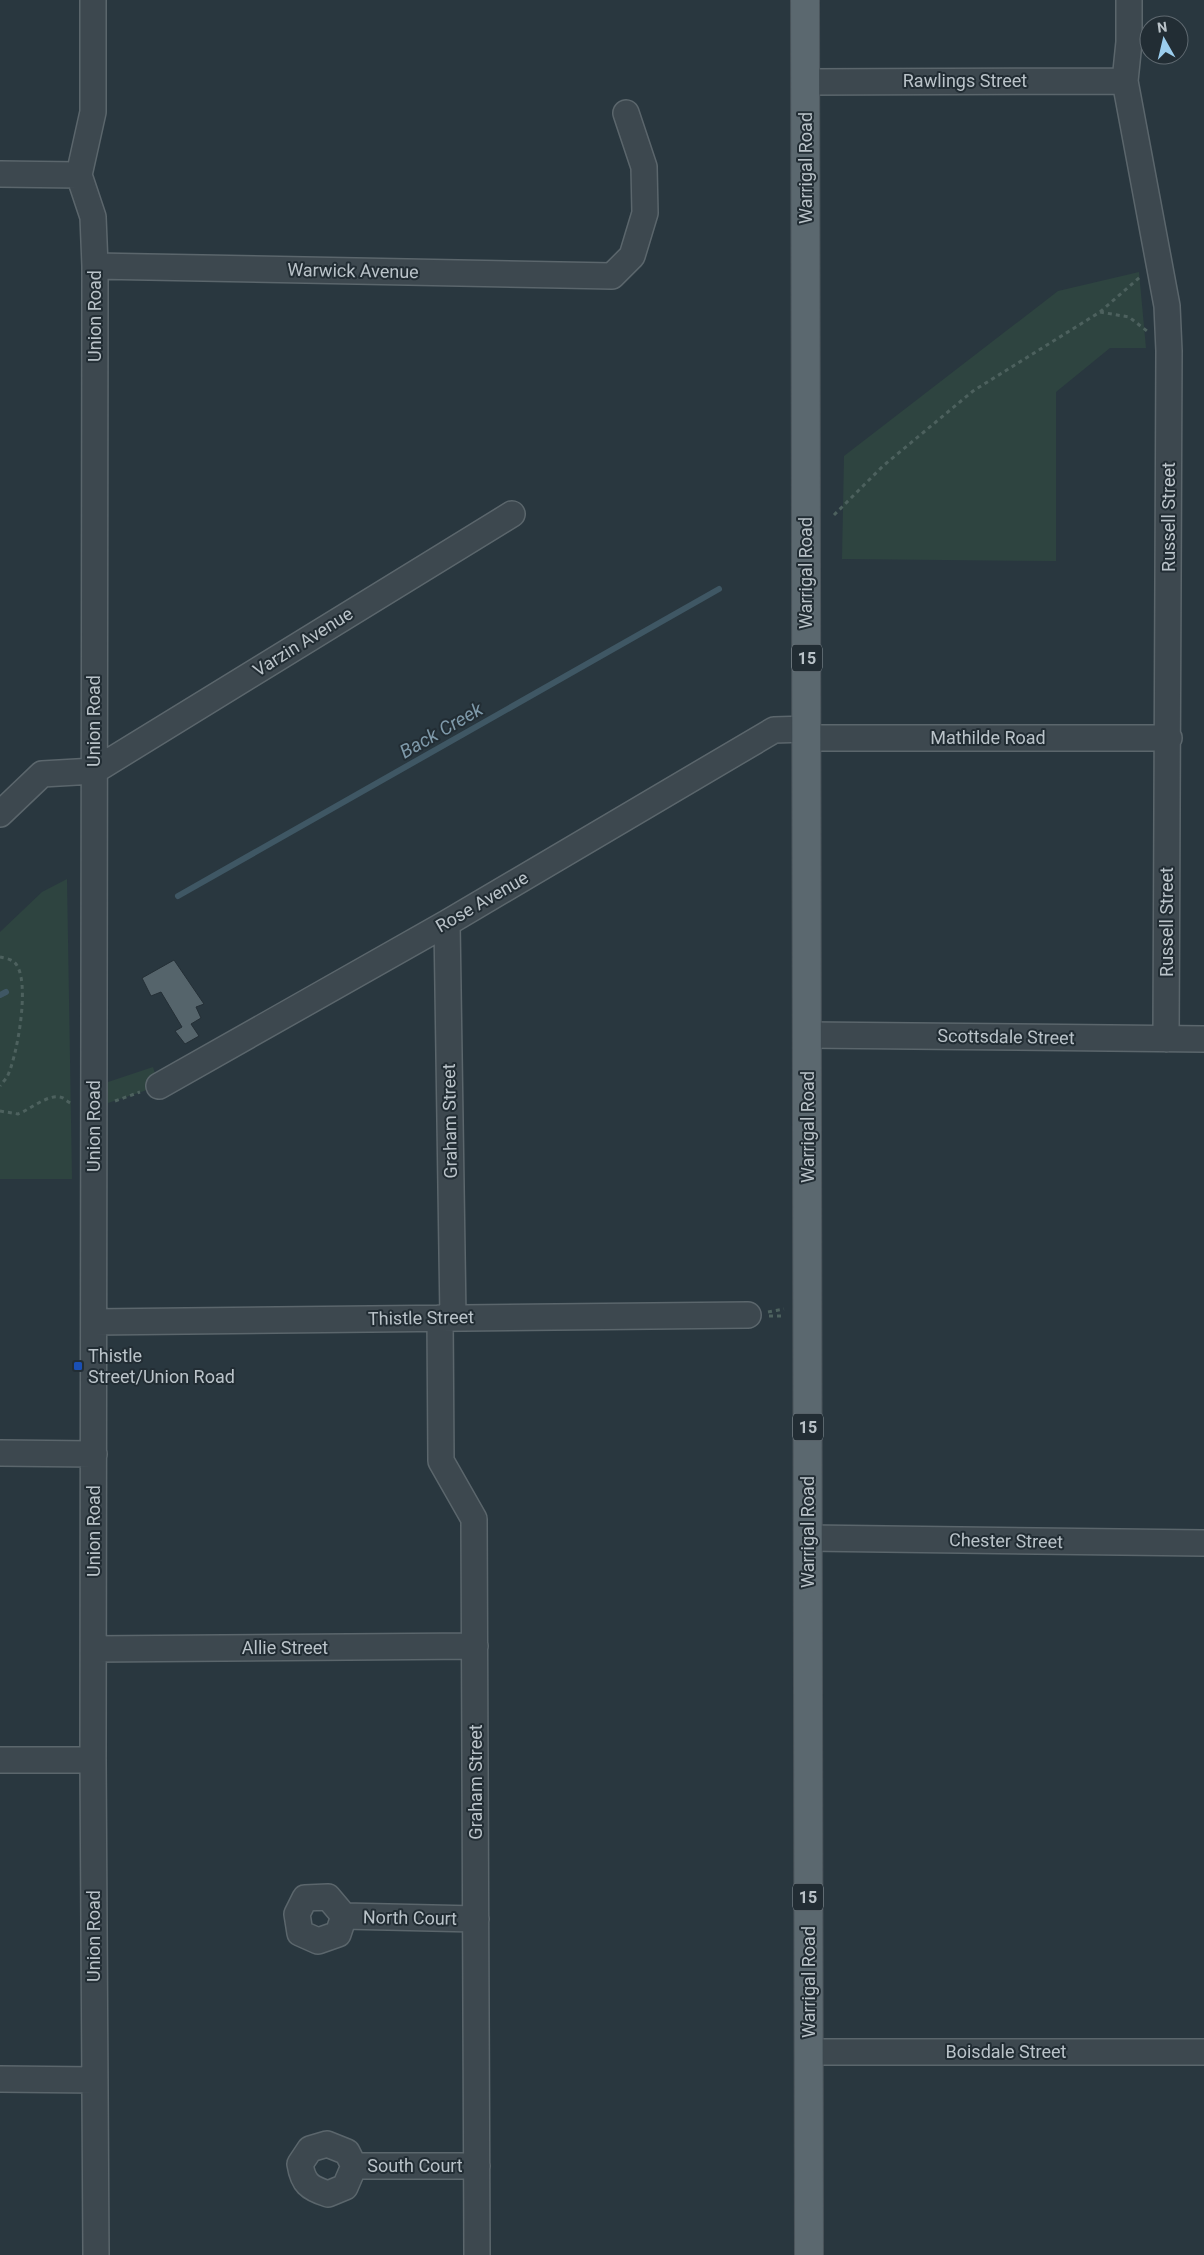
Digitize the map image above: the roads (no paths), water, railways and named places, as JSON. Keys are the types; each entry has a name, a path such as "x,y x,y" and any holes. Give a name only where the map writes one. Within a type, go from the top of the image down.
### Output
{"main road":[{"name":"Warrigal Road","path":"805,0 809,2255"}],"street":[{"path":"0,174 79,175 93,112 93,0"},
{"name":"Russell Street","path":"1130,0 1129,42 1125,81 1157,262 1167,306 1169,351 1169,738 1166,1039"},
{"name":"Rawlings Street","path":"805,82 1125,81"},
{"name":"Warwick Avenue","path":"95,266 612,276 632,256 645,213 644,167 626,113"},
{"name":"Union Road","path":"79,175 93,217 95,266 93,1760 96,2255"},
{"name":"Varzin Avenue","path":"94,771 512,514"},
{"name":"Rose Avenue","path":"159,1086 447,923 774,730 807,733"},
{"name":"Mathilde Road","path":"807,733 1169,738"},
{"path":"0,814 42,774 94,771"},
{"name":"Graham Street","path":"447,923 446,1318 441,1461 474,1519 477,2255"},
{"name":"Scottsdale Street","path":"808,1035 1204,1040"},
{"name":"Thistle Street","path":"94,1322 748,1315"},
{"path":"0,1452 94,1454"},
{"name":"Chester Street","path":"808,1538 1204,1543"},
{"name":"Allie Street","path":"94,1649 475,1646"},
{"path":"0,1760 93,1760"},
{"name":"North Court","path":"344,1916 476,1919"},
{"name":"Boisdale Street","path":"809,2052 1204,2052"},
{"path":"0,2079 94,2080"},
{"name":"South Court","path":"354,2166 477,2166"}],"waterway":[{"name":"Back Creek","path":"178,896 719,589"},
{"name":"Back Creek","path":"0,995 6,992"}],"place":[{"name":"Thistle Street/Union Road","path":"78,1366"}]}
